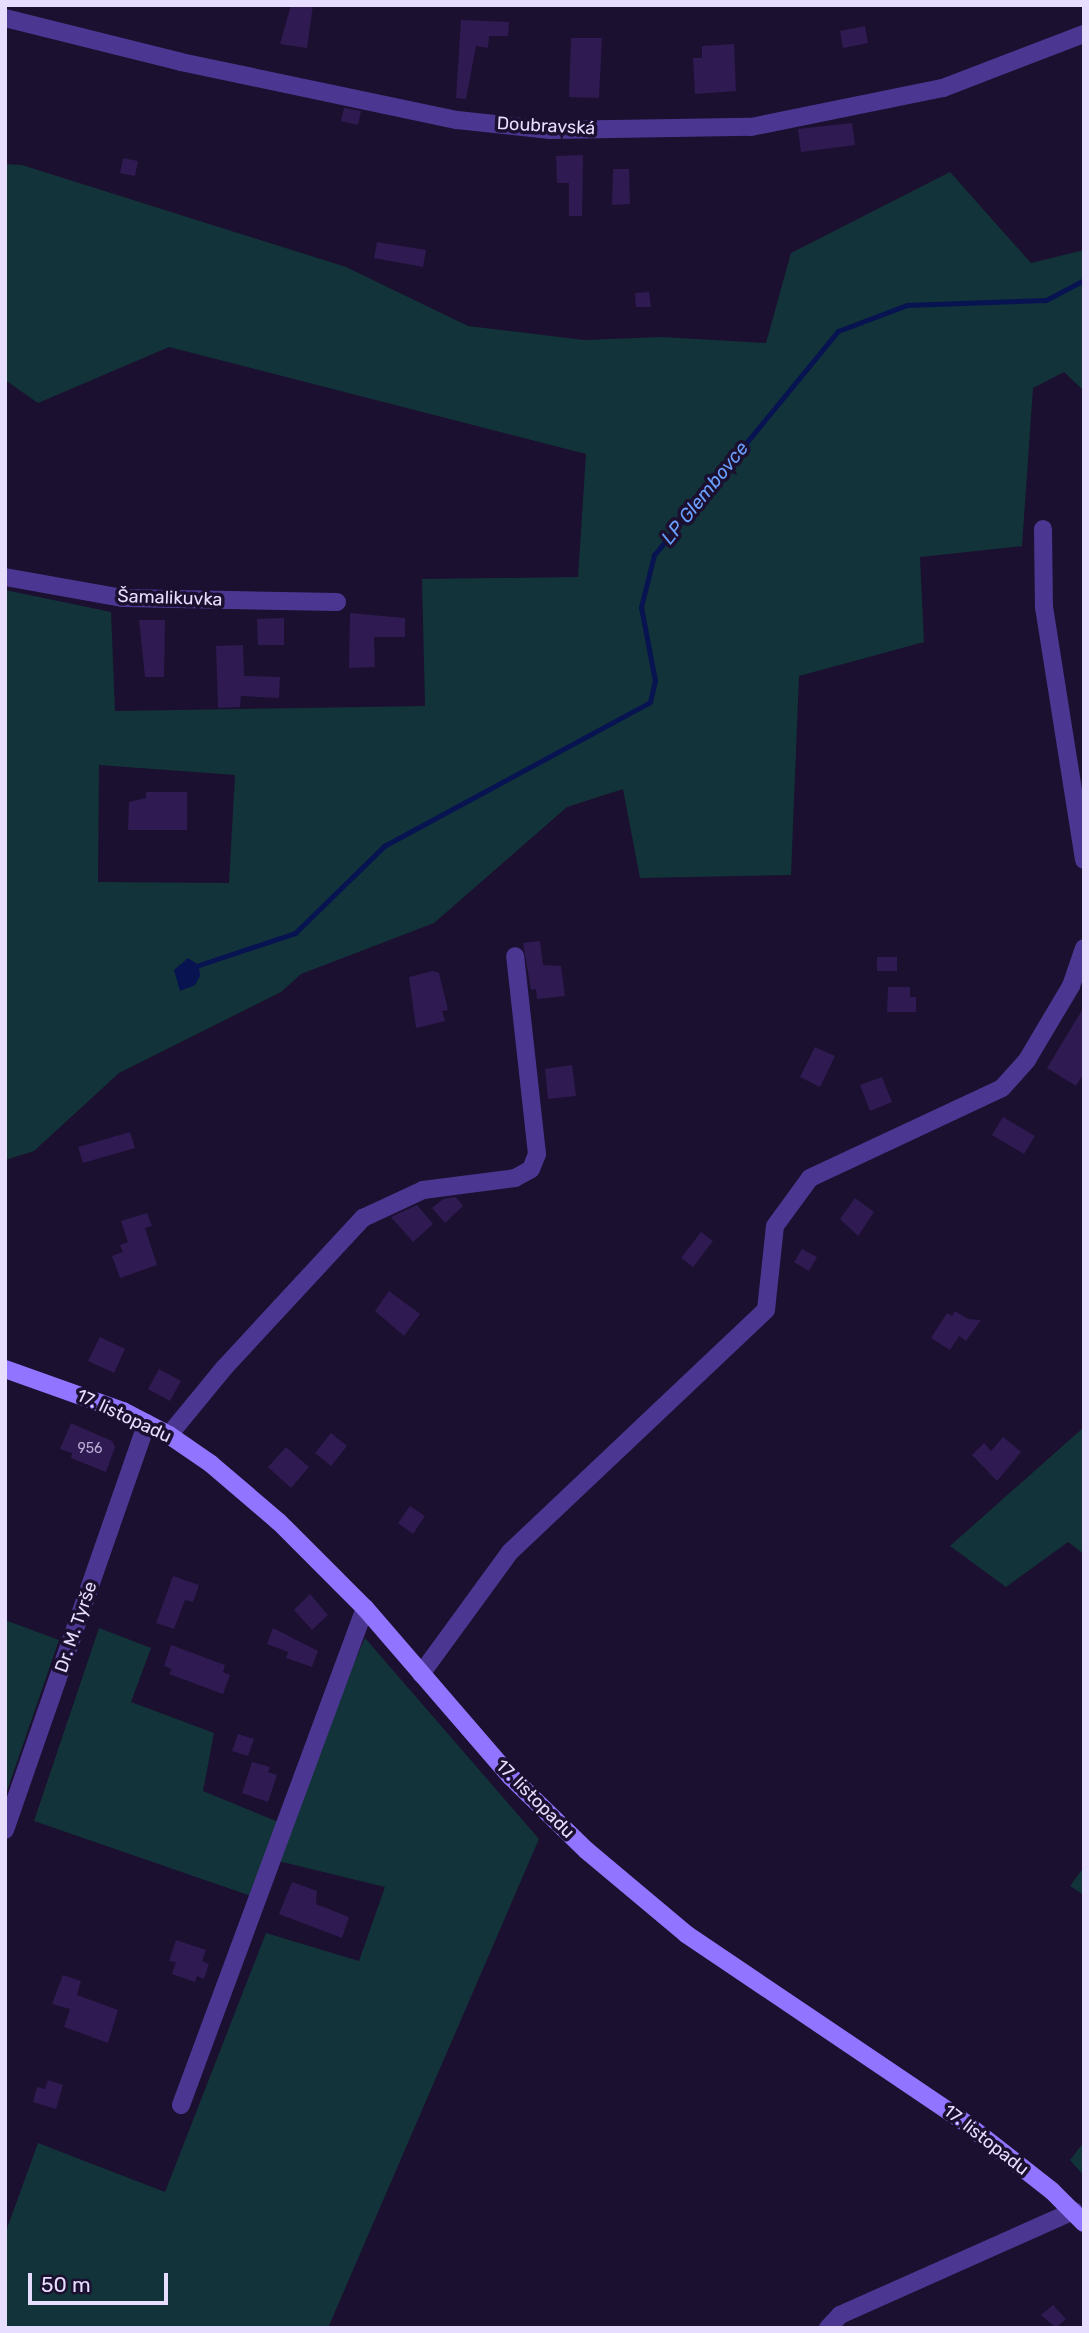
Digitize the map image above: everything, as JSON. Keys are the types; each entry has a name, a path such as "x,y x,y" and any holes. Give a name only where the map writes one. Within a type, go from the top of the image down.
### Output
{"main road":[{"name":"17. listopadu","path":"5,1369 87,1396 169,1435 279,1522 365,1608 511,1777 638,1895 735,1969 960,2118 1079,2217"}],"street":[{"name":"Doubravská","path":"5,18 181,62 457,120 550,130 751,127 943,88 1084,34"},
{"path":"1043,529 1044,607 1084,860"},
{"name":"Šamalikuvka","path":"5,577 123,598 337,602"},
{"path":"421,1674 510,1552 766,1310 775,1226 810,1178 1002,1088 1027,1060 1071,986 1084,948"},
{"path":"169,1435 223,1368 363,1218 423,1191 515,1178 531,1169 537,1154 515,956"},
{"name":"Dr. M. Tyrše","path":"5,1830 147,1423"},
{"path":"181,2105 365,1608"},
{"path":"828,2328 840,2315 1079,2217"}],"green space":[{"path":"5,164 22,165 346,267 468,326 584,340 662,337 766,343 791,253 950,172 1031,263 1084,250 1084,391 1064,372 1033,388 1022,546 920,557 924,642 799,676 791,875 640,878 623,789 567,807 434,923 301,974 281,992 119,1073 34,1151 5,1160 5,590 111,612 115,711 425,706 422,579 578,577 586,454 169,347 38,403 5,380","holes":["99,765 235,775 229,883 98,882"]},
{"path":"1084,1427 1084,1554 1068,1542 1006,1587 950,1546"},
{"path":"5,1620 59,1640 5,1797"},
{"path":"99,1628 151,1648 131,1702 214,1733 203,1791 283,1824 365,1638 539,1839 328,2328 5,2328 5,2234 38,2143 165,2192 266,1933 359,1961 385,1887 270,1859 254,1897 34,1821"},
{"path":"1084,1867 1084,1895 1070,1886"},
{"path":"1084,2142 1084,2176 1070,2160"}],"shaded area":[{"path":"188,958 199,965 200,976 195,985 180,991 174,970"}],"building":[{"path":"291,5 313,5 307,48 280,44"},
{"path":"461,20 509,22 508,36 489,36 488,48 476,46 466,99 456,98"},
{"path":"865,26 868,43 843,48 840,31"},
{"path":"571,38 602,38 599,98 569,97"},
{"path":"734,44 736,91 695,94 693,58 702,58 702,46"},
{"path":"344,108 361,111 358,125 341,121"},
{"path":"852,123 855,145 801,152 798,129"},
{"path":"583,155 582,216 569,216 569,183 557,183 556,156"},
{"path":"123,158 138,161 135,176 120,173"},
{"path":"613,169 629,169 630,204 612,205"},
{"path":"377,242 426,250 423,267 374,258"},
{"path":"649,292 651,307 636,307 635,293"},
{"path":"350,613 405,618 405,637 374,637 375,667 349,668"},
{"path":"284,618 284,645 258,645 257,619"},
{"path":"139,620 165,620 164,677 145,677"},
{"path":"243,645 244,676 280,677 279,698 241,696 240,707 218,708 216,646"},
{"path":"146,792 187,792 187,830 128,830 129,802 146,798"},
{"path":"540,941 543,965 561,966 565,996 537,999 536,989 531,990 523,943"},
{"path":"877,957 897,957 897,971 877,971"},
{"path":"433,971 439,973 448,1010 442,1011 445,1021 416,1028 409,977"},
{"path":"888,987 910,987 910,997 916,997 916,1012 887,1012"},
{"path":"1084,1007 1084,1073 1076,1086 1047,1068"},
{"path":"815,1047 835,1056 820,1087 800,1077"},
{"path":"572,1065 576,1096 548,1099 545,1069"},
{"path":"882,1077 892,1102 870,1111 860,1085"},
{"path":"1003,1117 1035,1136 1024,1154 992,1135"},
{"path":"130,1132 135,1148 83,1163 78,1147"},
{"path":"456,1197 463,1206 445,1223 432,1208 443,1199"},
{"path":"855,1198 874,1212 858,1236 840,1219"},
{"path":"417,1205 433,1224 413,1242 391,1217"},
{"path":"147,1213 152,1226 145,1228 157,1265 120,1278 112,1256 123,1252 120,1245 128,1242 121,1221"},
{"path":"701,1232 713,1241 693,1267 681,1258"},
{"path":"802,1249 817,1257 809,1271 794,1262"},
{"path":"389,1291 420,1314 404,1336 375,1311"},
{"path":"955,1311 968,1319 981,1320 966,1341 959,1336 950,1350 931,1338 947,1313 952,1316"},
{"path":"100,1337 125,1349 114,1373 88,1361"},
{"path":"159,1369 181,1381 170,1401 148,1389"},
{"path":"71,1423 112,1441 115,1447 106,1472 71,1458 72,1453 60,1449"},
{"path":"331,1433 347,1446 331,1466 315,1453"},
{"path":"1003,1437 1021,1452 997,1481 972,1455 984,1443 991,1451"},
{"path":"286,1447 309,1467 291,1488 268,1467"},
{"path":"410,1506 425,1516 413,1534 398,1523"},
{"path":"173,1576 199,1585 193,1602 185,1600 174,1629 156,1623"},
{"path":"310,1594 328,1615 312,1630 294,1610"},
{"path":"273,1628 318,1651 312,1667 286,1658 288,1652 267,1644"},
{"path":"171,1645 225,1665 223,1672 230,1675 223,1694 169,1674 172,1669 164,1666"},
{"path":"238,1734 254,1739 248,1756 232,1751"},
{"path":"252,1762 270,1767 268,1772 277,1775 268,1802 242,1793"},
{"path":"292,1882 317,1891 316,1904 349,1917 342,1938 279,1914"},
{"path":"176,1940 206,1950 202,1961 209,1964 204,1979 197,1976 195,1982 172,1974 176,1962 169,1961"},
{"path":"63,1975 81,1981 77,1995 118,2010 108,2043 64,2027 70,2009 52,2004"},
{"path":"48,2080 63,2085 56,2109 33,2102 37,2087 45,2089"},
{"path":"1053,2305 1066,2319 1056,2328 1041,2315"}],"waterway":[{"name":"LP Glembovce","path":"199,965 295,933 384,846 650,702 655,681 641,607 654,555 838,331 907,305 1046,300 1084,280"}]}
